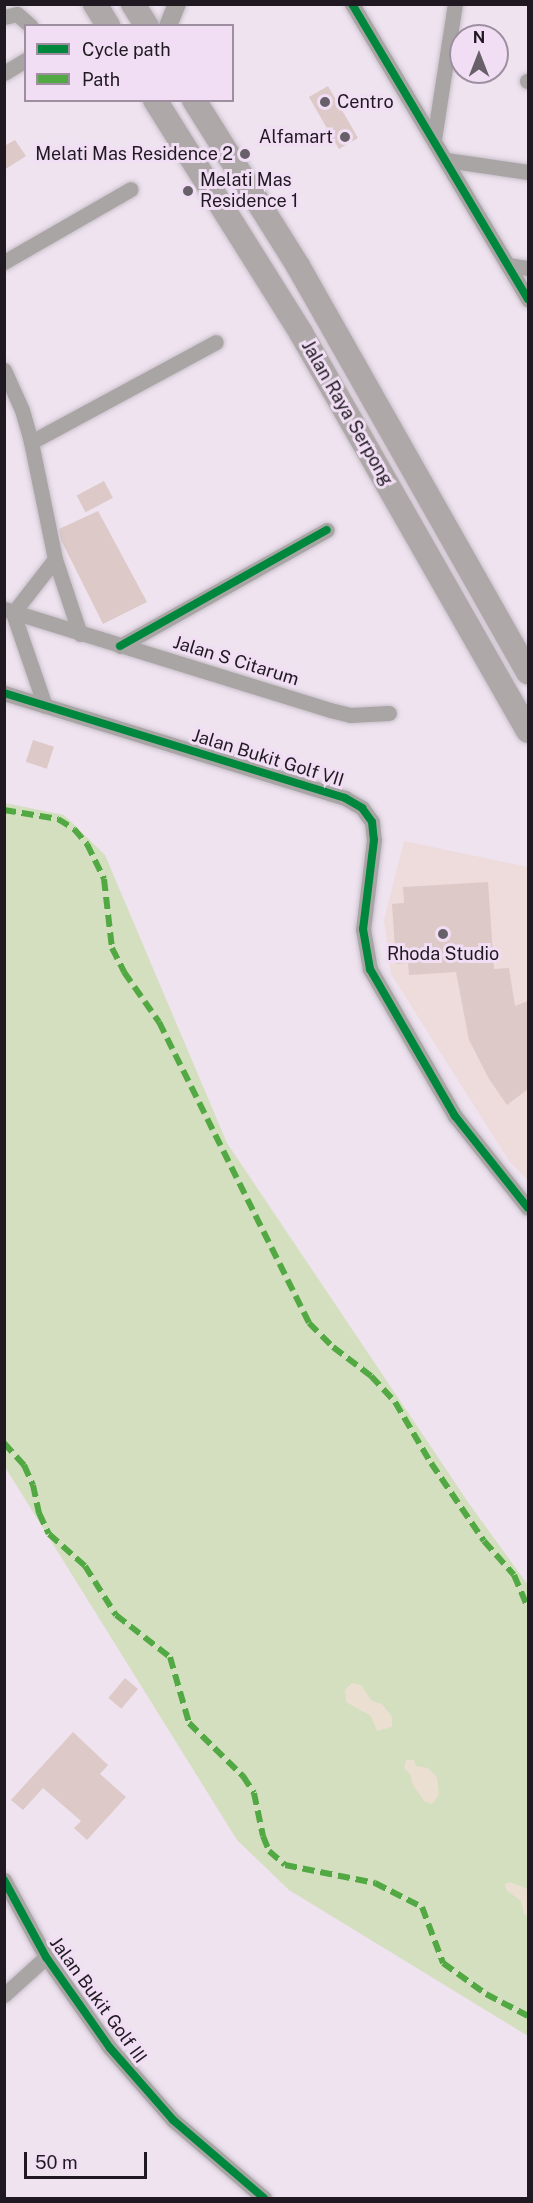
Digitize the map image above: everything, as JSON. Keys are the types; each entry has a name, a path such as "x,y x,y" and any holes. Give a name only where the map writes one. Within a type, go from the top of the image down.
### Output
{"main road":[{"path":"95,4 107,24"},
{"path":"134,4 146,24"},
{"name":"Jalan Raya Serpong","path":"156,102 301,333 528,731"},
{"name":"Jalan Raya Serpong","path":"195,102 298,266 528,672"}],"street":[{"path":"169,24 177,4"},
{"path":"352,4 528,299"},
{"path":"434,139 455,4"},
{"path":"4,17 17,14 29,24"},
{"path":"4,73 24,61"},
{"path":"446,160 528,172"},
{"path":"4,262 131,189"},
{"path":"508,265 528,268"},
{"path":"31,442 216,342"},
{"path":"4,370 22,411 31,442 55,559 80,634"},
{"path":"4,408 22,411"},
{"path":"120,646 327,530"},
{"path":"45,706 9,611 55,559"},
{"name":"Jalan S Citarum","path":"9,611 350,715 389,713"},
{"name":"Jalan Bukit Golf VII","path":"4,693 345,798 362,808 372,822 374,840 363,929 370,969 455,1116 528,1208"},
{"name":"Jalan Bukit Golf III","path":"4,1880 46,1957 110,2049 173,2120 264,2199"},
{"path":"4,1995 46,1957"}],"shaded area":[{"path":"404,841 528,867 528,1181 509,1161 391,974 384,920"}],"green space":[{"path":"5,803 64,815 105,855 227,1143 470,1505 528,1585 528,2036 289,1890 237,1840 5,1467"}],"sand":[{"path":"352,1683 361,1685 372,1701 382,1704 392,1717 392,1727 377,1731 371,1716 346,1702 345,1690"},
{"path":"406,1760 414,1760 416,1766 428,1768 437,1777 439,1795 432,1804 424,1801 413,1785 410,1774 404,1768"},
{"path":"510,1882 528,1889 528,1917 524,1914 521,1901 506,1890 505,1884"}],"building":[{"path":"328,86 358,138 339,149 309,97"},
{"path":"15,140 26,156 4,170 4,146"},
{"path":"104,481 113,498 86,512 77,496"},
{"path":"98,511 147,602 103,624 61,540 59,529"},
{"path":"33,740 54,747 47,769 26,762"},
{"path":"488,882 494,969 509,968 515,1006 528,1001 528,1089 507,1105 489,1079 469,1040 456,972 409,975 408,963 396,964 392,904 404,903 403,887"},
{"path":"125,1678 138,1689 121,1709 108,1698"},
{"path":"73,1732 108,1765 100,1774 126,1797 87,1840 74,1828 81,1821 43,1788 23,1810 11,1800"}],"marked path":[{"path":"4,810 58,819 74,829 87,844 104,879 112,948 124,972 159,1022 309,1323 333,1347 371,1376 395,1402 431,1463 484,1541 514,1575 528,1608"},
{"path":"4,1443 24,1465 33,1485 39,1513 49,1534 85,1566 116,1615 170,1657 189,1723 243,1776 254,1793 263,1836 269,1851 285,1865 375,1883 422,1907 443,1963 486,1994 528,2016"}],"cycle path":[{"path":"352,4 528,299"},
{"path":"120,646 327,530"},
{"path":"4,693 345,798 362,808 372,822 374,840 363,929 370,969 455,1116 528,1208"},
{"path":"4,1880 46,1957 110,2048 173,2120 264,2198"}],"place":[{"name":"Centro","path":"325,102"},
{"name":"Alfamart","path":"345,137"},
{"name":"Melati Mas Residence 2","path":"245,154"},
{"name":"Melati Mas Residence 1","path":"188,191"},
{"name":"Rhoda Studio","path":"443,934"}]}
